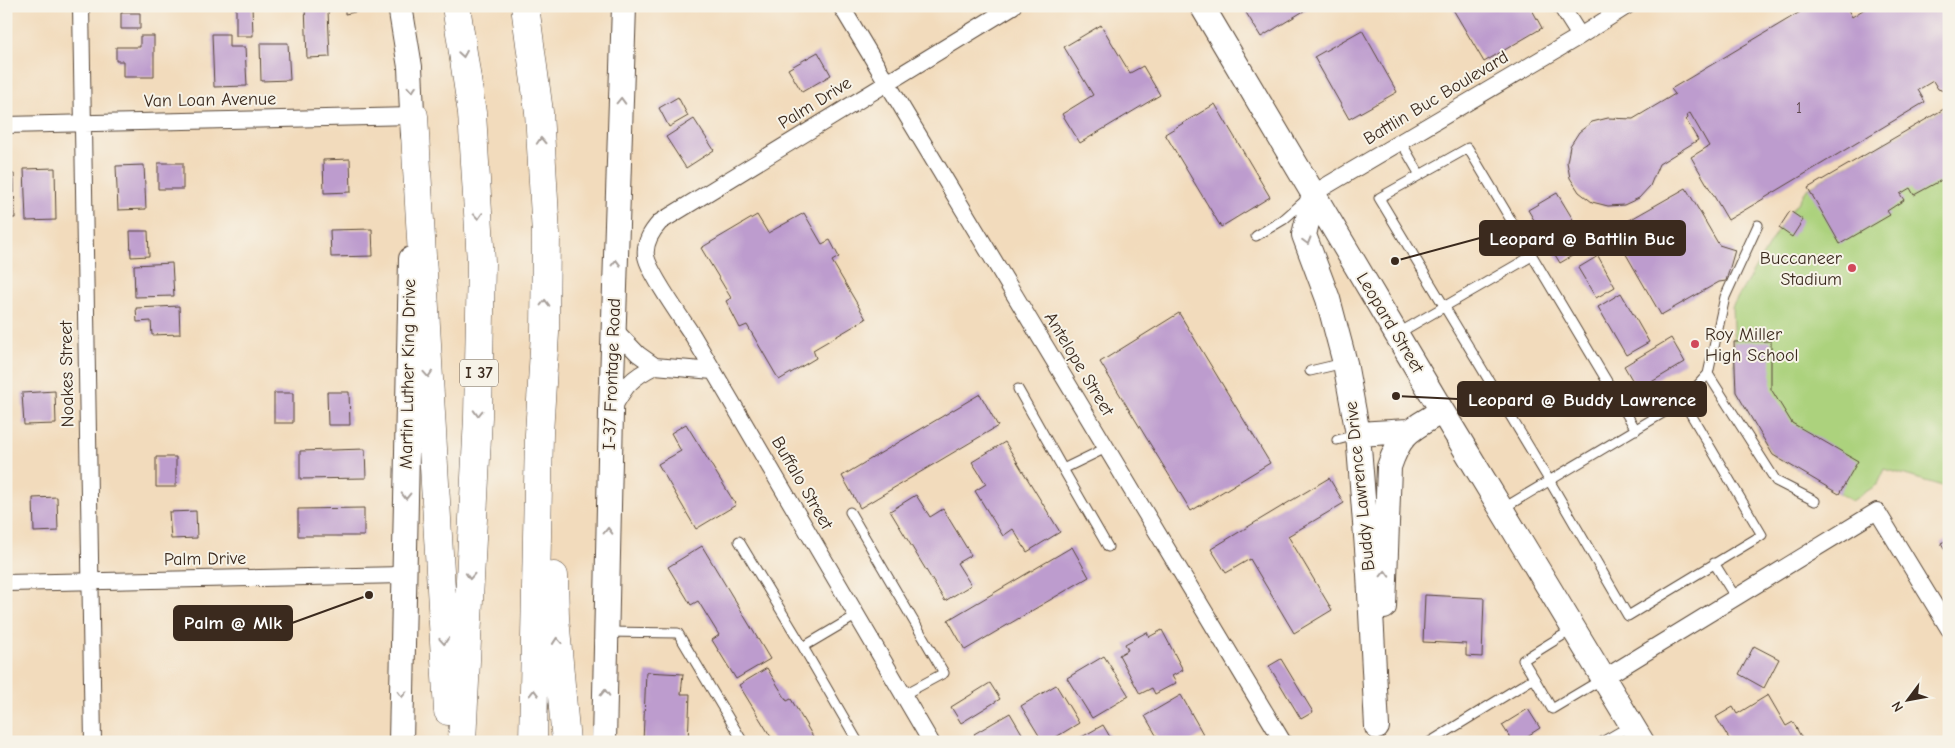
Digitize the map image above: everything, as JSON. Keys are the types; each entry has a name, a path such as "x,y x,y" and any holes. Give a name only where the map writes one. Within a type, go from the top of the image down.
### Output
{"highway":[{"name":"I 37","path":"456,6 472,113 481,262 478,417 462,742"},
{"path":"525,6 539,112 546,236 545,333 555,617 566,742"},
{"path":"414,116 449,742"},
{"path":"533,742 539,434 545,333"}],"main road":[{"name":"Martin Luther King Drive","path":"400,6 410,68 414,116 401,742"},
{"name":"I-37 Frontage Road","path":"604,742 611,412 624,6"},
{"name":"Leopard Street","path":"1202,6 1442,411 1637,733"},
{"name":"Buddy Lawrence Drive","path":"1314,193 1304,235 1328,299 1345,362 1351,440 1368,574 1376,734"},
{"name":"Buddy Lawrence Drive","path":"1376,734 1383,647 1389,468 1396,447 1408,431 1442,411"},
{"path":"1351,440 1408,431"},
{"path":"1351,440 1389,468"}],"street":[{"name":"Noakes Street","path":"81,6 93,742"},
{"name":"Antelope Street","path":"841,6 1283,742"},
{"name":"Palm Drive","path":"647,243 651,233 660,222 1013,6"},
{"path":"1561,6 1580,36"},
{"name":"Battlin Buc Boulevard","path":"1314,193 1580,36 1627,6"},
{"name":"Van Loan Avenue","path":"6,124 414,116"},
{"name":"Buffalo Street","path":"647,243 646,256 652,271 714,371 931,742"},
{"path":"614,329 638,354 655,366"},
{"path":"611,412 625,387 642,372 655,366 714,371"},
{"path":"1604,678 1877,511 1949,629"},
{"name":"Palm Drive","path":"6,583 404,575"}],"lane":[{"path":"1401,142 1420,175"},
{"path":"1636,430 1468,148 1379,198 1549,480 1628,616 1762,535 1683,402"},
{"path":"1256,236 1282,220 1314,193"},
{"path":"1502,509 1683,402 1708,374 1726,297 1758,225"},
{"path":"1397,334 1445,308 1532,256"},
{"path":"1310,372 1345,362"},
{"path":"1708,374 1776,481 1815,501"},
{"path":"1018,390 1108,547"},
{"path":"1063,469 1106,448"},
{"path":"850,512 944,673 903,695"},
{"path":"739,541 858,742"},
{"path":"1714,563 1736,598"},
{"path":"803,647 857,615"},
{"path":"1574,628 1523,660 1552,709 1604,678"},
{"path":"606,632 678,633 743,742"},
{"path":"1430,742 1534,678"},
{"path":"1602,742 1637,733"}],"green space":[{"name":"Buccaneer Stadium","path":"1949,106 1949,488 1885,469 1878,484 1852,501 1773,455 1736,392 1732,307 1779,228 1808,188"}],"building":[{"path":"236,6 252,6 253,36 236,36"},
{"path":"305,6 359,6 360,11 345,14 345,9 328,11 330,57 307,58"},
{"path":"1242,6 1312,6 1261,37"},
{"path":"1451,6 1530,6 1542,28 1484,62"},
{"path":"1810,6 1846,6 1852,17 1869,6 1949,6 1949,88 1944,91 1938,89 1933,81 1918,90 1925,102 1728,220 1691,157 1709,146 1690,113 1687,115 1688,118 1686,120 1698,140 1659,164 1650,186 1639,198 1624,205 1608,206 1592,202 1579,192 1570,178 1567,162 1570,146 1579,132 1592,122 1608,118 1633,119 1675,94 1671,89"},
{"path":"121,13 140,13 140,29 121,29"},
{"path":"1101,25 1130,73 1143,66 1160,95 1080,143 1062,114 1093,95 1064,47"},
{"path":"1362,30 1397,92 1349,119 1314,57"},
{"path":"212,34 229,34 229,47 245,47 247,86 214,87"},
{"path":"140,36 154,36 154,77 123,77 123,61 116,61 116,47 140,47"},
{"path":"260,43 288,43 290,80 261,81"},
{"path":"818,52 831,75 802,92 788,69"},
{"path":"678,97 688,116 669,127 659,108"},
{"path":"1215,104 1270,197 1221,227 1165,134"},
{"path":"1949,106 1949,176 1914,195 1910,188 1900,194 1904,200 1887,211 1890,215 1840,244 1808,188"},
{"path":"694,119 714,150 686,168 666,137"},
{"path":"350,159 351,192 324,193 323,160"},
{"path":"158,163 183,163 183,189 158,189"},
{"path":"144,165 146,209 118,210 116,166"},
{"path":"55,168 56,220 26,221 24,169"},
{"path":"6,174 14,174 15,218 6,218"},
{"path":"1686,188 1719,245 1735,250 1726,281 1719,282 1661,315 1612,230"},
{"path":"1557,193 1589,246 1560,263 1528,210"},
{"path":"1790,211 1803,220 1792,237 1779,228"},
{"path":"804,213 822,244 830,240 839,257 832,261 866,319 813,350 816,358 779,380 747,325 740,328 726,301 731,298 701,248 757,215 768,233"},
{"path":"372,229 373,256 331,257 330,230"},
{"path":"130,231 148,231 149,256 131,257"},
{"path":"1598,256 1615,287 1596,298 1578,268"},
{"path":"172,263 174,296 135,297 134,265"},
{"path":"1621,293 1649,342 1626,355 1598,307"},
{"path":"179,306 180,334 152,335 151,321 137,322 136,308"},
{"path":"1179,313 1270,463 1191,511 1100,362"},
{"path":"1671,338 1685,362 1638,390 1624,366"},
{"path":"1771,341 1771,389 1792,423 1858,461 1839,494 1773,455 1736,392 1734,342"},
{"path":"55,391 56,424 24,425 22,393"},
{"path":"327,392 349,392 350,425 328,425"},
{"path":"274,393 293,393 293,423 274,423"},
{"path":"980,394 998,426 860,508 842,476"},
{"path":"686,424 736,505 696,529 658,464 681,451 671,433"},
{"path":"1005,442 1060,532 1027,552 1013,529 1003,536 975,491 986,484 972,462"},
{"path":"365,449 366,478 300,479 300,451"},
{"path":"156,457 176,457 176,487 156,487"},
{"path":"1329,478 1344,503 1288,536 1332,610 1294,633 1250,559 1226,573 1211,549"},
{"path":"916,495 930,517 943,509 971,555 957,563 971,585 945,601 890,511"},
{"path":"57,497 58,531 34,532 33,498"},
{"path":"364,508 364,536 298,536 298,509"},
{"path":"196,511 197,538 171,539 169,512"},
{"path":"1949,539 1949,556 1941,543"},
{"path":"702,546 770,659 736,679 712,640 719,635 698,601 691,605 668,567"},
{"path":"1072,547 1089,577 965,650 948,620"},
{"path":"1425,595 1484,598 1482,657 1466,656 1466,644 1423,642"},
{"path":"1162,630 1183,670 1172,676 1176,683 1155,694 1152,688 1140,694 1119,655 1128,650 1125,644 1147,632 1149,637"},
{"path":"1754,646 1779,659 1764,688 1739,674"},
{"path":"1104,656 1129,696 1092,718 1067,678"},
{"path":"1281,659 1313,712 1301,719 1269,666"},
{"path":"767,668 787,701 791,699 815,740 812,742 774,742 739,685"},
{"path":"646,672 683,674 681,694 690,694 688,742 643,742"},
{"path":"990,683 1000,699 961,723 951,707"},
{"path":"1056,685 1079,723 1048,742 1043,742 1021,706"},
{"path":"1181,695 1203,734 1190,742 1160,742 1145,716"},
{"path":"1768,695 1786,726 1793,722 1804,742 1731,742 1716,717 1733,707 1737,714"},
{"path":"1528,709 1540,728 1518,742 1513,742 1502,725"},
{"path":"1010,713 1027,742 979,742 974,734"},
{"path":"1103,725 1113,742 1073,742"}],"place":[{"name":"Leopard @ Battlin Buc","path":"1395,261"},
{"name":"Buccaneer Stadium","path":"1852,268"},
{"name":"Roy Miller High School","path":"1695,344"},
{"name":"Leopard @ Buddy Lawrence","path":"1396,396"},
{"name":"Palm @ Mlk","path":"369,595"}]}
